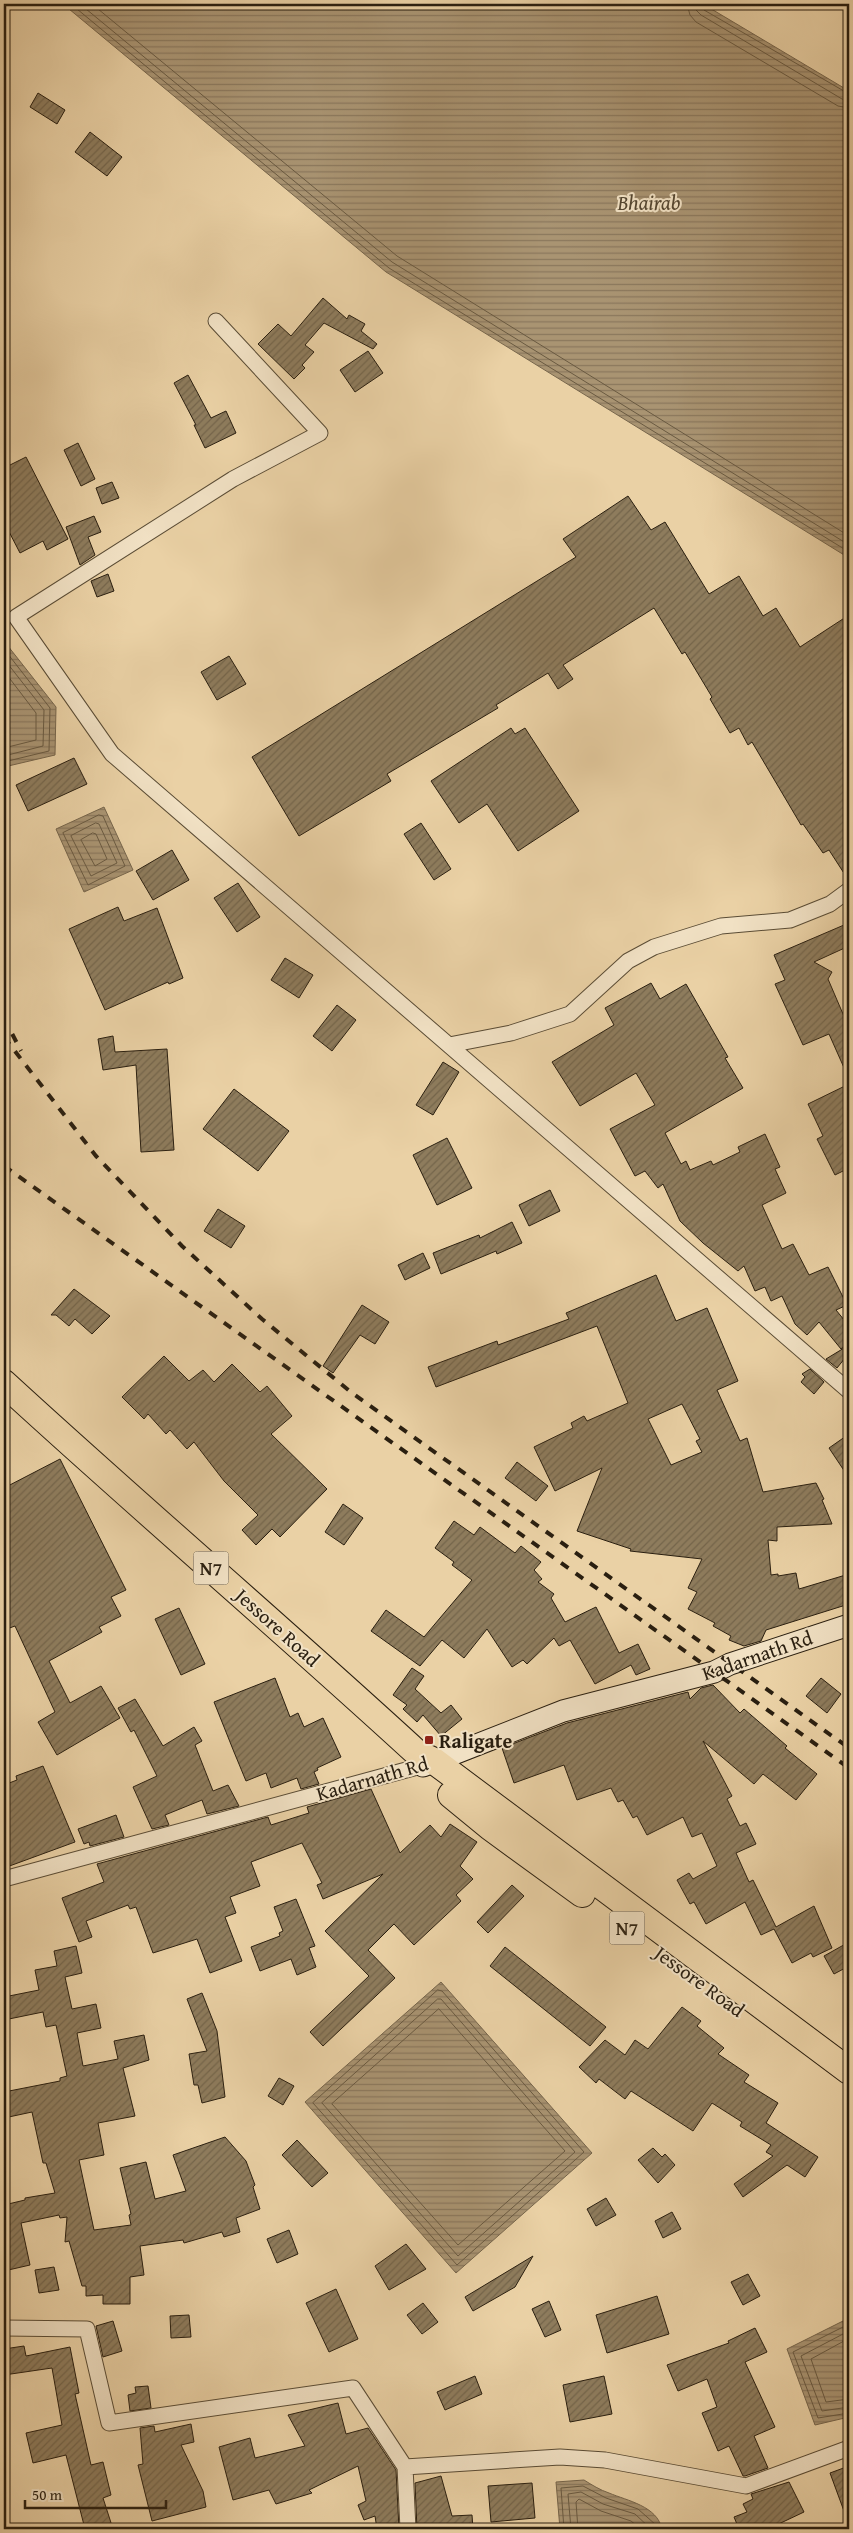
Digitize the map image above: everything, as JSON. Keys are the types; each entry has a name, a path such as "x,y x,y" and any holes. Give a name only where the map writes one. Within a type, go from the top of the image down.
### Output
{"highway":[{"name":"Jessore Road","path":"4,1383 121,1490 280,1627 424,1760 849,2071"},
{"name":"Jessore Road","path":"424,1760 439,1785 490,1827 849,2092"}],"main road":[{"name":"Kadarnath Rd","path":"424,1760 562,1711 714,1672 730,1664 849,1625"}],"street":[{"path":"216,321 320,433 232,479 16,617 112,754 849,1391"},
{"path":"449,1045 511,1034 570,1014 628,961 654,947 720,926 790,920 830,904 849,890"},
{"name":"Kadarnath Rd","path":"4,1879 424,1760"},
{"path":"4,2328 87,2329 109,2423 353,2388 405,2467 408,2529"},
{"path":"405,2467 560,2457 605,2460 746,2486 849,2448"}],"water":[{"name":"Bhairab","path":"63,4 703,4 849,91 849,558 386,272"},
{"path":"4,641 56,707 55,755 4,767"},
{"path":"104,807 133,870 84,892 56,829"},
{"path":"441,1982 592,2153 456,2273 305,2102"},
{"path":"845,2320 849,2325 849,2417 815,2425 787,2349"},
{"path":"584,2480 602,2490 641,2505 654,2515 662,2529 560,2529 556,2482"}],"building":[{"path":"38,93 65,110 57,124 30,107"},
{"path":"90,132 122,157 107,176 75,152"},
{"path":"323,298 347,319 349,315 365,324 361,331 377,344 373,349 324,323 305,345 314,352 302,365 305,368 294,379 258,344 278,324 291,336"},
{"path":"368,351 383,373 355,392 340,370"},
{"path":"188,375 211,418 226,411 236,433 205,448 194,425 196,425 174,383"},
{"path":"78,443 95,479 81,486 64,450"},
{"path":"26,457 68,539 47,550 43,541 20,553 4,522 4,468"},
{"path":"112,482 119,498 102,504 96,488"},
{"path":"628,496 651,530 665,522 709,594 739,576 763,616 776,608 800,647 849,615 849,881 829,850 823,853 803,824 801,825 752,742 748,745 739,728 730,733 710,699 712,697 685,652 682,654 654,608 563,665 573,679 558,689 548,673 496,705 498,708 387,774 391,781 299,836 252,757 576,557 563,539"},
{"path":"94,516 101,532 88,537 95,555 80,565 66,527"},
{"path":"108,574 114,591 97,597 91,581"},
{"path":"229,656 246,684 217,700 201,672"},
{"path":"511,728 515,734 525,728 579,811 518,851 487,804 459,823 431,781"},
{"path":"74,758 87,784 28,811 16,785"},
{"path":"421,823 451,869 434,880 404,834"},
{"path":"172,850 189,880 153,900 136,871"},
{"path":"238,883 260,917 237,932 214,898"},
{"path":"118,907 124,921 157,908 183,978 169,984 168,982 105,1010 69,929"},
{"path":"844,925 849,938 849,946 814,962 832,972 828,979 849,1028 849,1079 829,1034 803,1045 775,984 785,980 774,955"},
{"path":"285,958 313,975 299,998 271,980"},
{"path":"651,983 660,999 686,984 728,1057 725,1058 743,1088 665,1133 681,1164 686,1161 690,1170 711,1161 713,1165 740,1152 738,1147 765,1134 780,1167 775,1169 786,1193 762,1205 782,1249 793,1244 809,1275 828,1267 847,1305 836,1310 849,1326 849,1343 841,1349 819,1322 807,1335 795,1324 782,1296 771,1301 765,1287 755,1291 744,1266 738,1271 703,1243 680,1221 663,1184 658,1188 645,1171 635,1176 610,1129 655,1105 636,1073 580,1106 552,1062 614,1025 605,1008"},
{"path":"337,1005 356,1020 332,1051 313,1036"},
{"path":"113,1036 115,1052 167,1049 174,1150 141,1152 136,1065 103,1070 98,1039"},
{"path":"443,1062 459,1072 433,1115 416,1105"},
{"path":"849,1084 849,1168 835,1175 817,1139 823,1136 808,1104"},
{"path":"234,1089 289,1131 258,1171 203,1129"},
{"path":"447,1138 472,1188 437,1205 413,1155"},
{"path":"550,1190 560,1211 529,1226 519,1205"},
{"path":"218,1209 245,1226 231,1248 204,1231"},
{"path":"512,1222 522,1243 497,1254 496,1251 441,1274 433,1253 479,1235 480,1238"},
{"path":"423,1253 430,1268 405,1280 398,1265"},
{"path":"656,1275 676,1321 707,1308 738,1381 717,1390 740,1441 747,1438 763,1492 816,1483 824,1499 822,1500 832,1524 777,1527 777,1541 768,1540 771,1575 778,1574 778,1576 796,1573 799,1589 849,1574 849,1604 766,1630 761,1641 744,1646 729,1640 731,1636 713,1626 715,1623 688,1609 697,1592 688,1588 702,1559 630,1551 631,1549 577,1531 602,1468 555,1491 534,1447 573,1428 571,1423 584,1416 587,1421 628,1403 597,1326 436,1387 428,1367 497,1341 498,1345 569,1319 566,1313","holes":["682,1404 700,1439 696,1441 702,1452 671,1465 648,1419"]},
{"path":"74,1289 110,1316 92,1334 75,1319 69,1326 56,1315 51,1315"},
{"path":"362,1305 389,1322 375,1344 360,1335 333,1373 323,1366"},
{"path":"849,1345 849,1353 837,1368 826,1359"},
{"path":"164,1356 189,1381 203,1370 214,1382 232,1364 260,1392 267,1386 292,1416 271,1434 327,1489 280,1537 272,1529 256,1545 242,1530 258,1515 224,1481 194,1442 187,1449 170,1430 166,1434 148,1414 144,1419 122,1397"},
{"path":"810,1369 824,1382 814,1394 801,1382 805,1377 802,1374"},
{"path":"849,1434 849,1478 829,1448"},
{"path":"60,1459 126,1590 111,1597 121,1616 99,1627 102,1632 49,1661 70,1703 101,1686 120,1718 57,1755 38,1722 55,1712 15,1626 4,1630 4,1488"},
{"path":"517,1462 548,1486 536,1501 505,1478"},
{"path":"343,1504 363,1518 344,1545 325,1532"},
{"path":"454,1521 474,1535 480,1527 515,1553 521,1546 541,1562 534,1570 542,1579 538,1582 554,1594 551,1598 565,1622 596,1607 619,1653 638,1644 650,1669 636,1675 631,1665 595,1684 570,1640 559,1646 554,1638 527,1664 523,1660 512,1667 487,1629 464,1658 442,1640 420,1666 371,1631 386,1610 424,1637 472,1580 452,1565 454,1562 435,1548"},
{"path":"179,1608 205,1664 181,1675 155,1619"},
{"path":"412,1668 424,1676 415,1689 441,1713 451,1705 462,1719 441,1736 423,1715 417,1722 403,1709 407,1705 393,1695"},
{"path":"275,1678 290,1717 298,1713 304,1727 323,1718 341,1757 317,1768 318,1770 314,1772 319,1784 301,1789 297,1778 271,1788 266,1773 246,1781 214,1702"},
{"path":"821,1678 841,1694 827,1713 806,1696"},
{"path":"713,1685 740,1713 744,1709 787,1746 785,1748 817,1774 796,1800 763,1774 754,1784 703,1741 732,1796 727,1799 740,1826 746,1823 756,1844 736,1853 749,1882 753,1880 776,1927 814,1906 832,1948 813,1957 811,1953 792,1963 774,1929 761,1935 745,1902 706,1924 694,1902 690,1904 677,1880 689,1873 693,1879 717,1866 702,1833 692,1837 683,1817 647,1835 637,1816 633,1818 623,1800 618,1802 611,1788 577,1800 564,1765 514,1783 502,1748 567,1723 688,1692 690,1699 701,1688"},
{"path":"135,1699 163,1746 194,1727 202,1741 195,1745 213,1791 228,1785 239,1806 207,1814 202,1800 165,1815 169,1825 152,1829 133,1787 157,1776 134,1730 131,1732 118,1708"},
{"path":"43,1766 75,1842 4,1868 4,1785 17,1780 16,1776"},
{"path":"371,1789 400,1853 430,1825 441,1837 450,1824 477,1842 460,1866 473,1879 456,1895 461,1901 414,1945 394,1924 368,1950 395,1978 323,2046 310,2032 369,1976 325,1931 383,1874 323,1899 317,1885 322,1883 302,1843 251,1862 260,1886 230,1897 236,1913 225,1917 242,1961 210,1973 197,1939 153,1953 136,1907 130,1909 128,1905 86,1921 92,1937 79,1942 62,1898 104,1882 97,1864 268,1817 271,1825 309,1813 307,1807"},
{"path":"116,1815 124,1837 90,1846 89,1842 84,1844 78,1829"},
{"path":"512,1885 524,1896 488,1933 477,1922"},
{"path":"296,1899 315,1946 309,1948 316,1967 297,1975 291,1959 260,1971 251,1947 280,1936 279,1933 283,1931 274,1907"},
{"path":"849,1942 849,1966 834,1974 824,1956"},
{"path":"76,1946 82,1973 65,1977 72,2009 96,2004 101,2028 77,2033 83,2066 118,2059 114,2041 144,2035 149,2060 123,2068 135,2116 98,2123 104,2155 79,2160 94,2230 131,2225 129,2215 131,2214 120,2168 146,2162 155,2199 186,2191 173,2155 225,2137 246,2161 255,2185 253,2187 260,2209 236,2218 240,2232 224,2237 222,2232 184,2243 183,2240 140,2246 144,2275 130,2277 130,2304 103,2304 103,2295 86,2296 86,2286 82,2286 69,2241 65,2242 67,2217 60,2218 59,2215 21,2223 30,2265 4,2271 4,2240 8,2239 4,2205 25,2200 25,2198 55,2193 46,2163 43,2163 32,2112 4,2118 4,2092 60,2081 60,2078 67,2076 56,2025 46,2027 43,2012 4,2020 4,1997 39,1990 35,1970 57,1966 54,1951"},
{"path":"505,1947 606,2027 590,2046 490,1966"},
{"path":"202,1993 217,2031 225,2097 202,2103 198,2085 194,2085 189,2054 207,2051 187,1999"},
{"path":"682,2007 701,2021 697,2026 724,2048 718,2054 749,2075 744,2082 778,2103 766,2123 818,2157 805,2177 787,2165 743,2197 734,2184 773,2156 766,2152 771,2145 740,2126 742,2122 712,2103 693,2131 631,2091 625,2099 599,2079 596,2083 579,2067 605,2040 625,2055 635,2040 648,2049"},
{"path":"279,2078 294,2086 283,2105 268,2096"},
{"path":"297,2140 328,2173 312,2187 282,2155"},
{"path":"653,2148 662,2157 665,2154 675,2165 658,2183 638,2160"},
{"path":"606,2198 616,2215 596,2226 587,2209"},
{"path":"672,2212 681,2229 663,2238 655,2221"},
{"path":"289,2230 298,2254 277,2263 267,2239"},
{"path":"406,2244 426,2269 389,2290 375,2266"},
{"path":"533,2256 515,2287 473,2311 465,2297"},
{"path":"54,2267 59,2290 39,2293 35,2270"},
{"path":"748,2274 760,2296 743,2305 731,2282"},
{"path":"336,2289 358,2339 329,2352 306,2303"},
{"path":"657,2296 669,2334 607,2353 596,2315"},
{"path":"549,2301 561,2330 545,2337 532,2309"},
{"path":"423,2303 438,2322 422,2334 407,2315"},
{"path":"189,2315 191,2337 171,2338 170,2316"},
{"path":"113,2321 122,2351 103,2357 96,2326"},
{"path":"755,2328 767,2352 745,2362 775,2427 754,2436 768,2468 743,2476 729,2446 718,2451 702,2413 717,2407 707,2379 678,2391 667,2365 729,2343 728,2341"},
{"path":"24,2346 26,2356 70,2347 79,2393 75,2394 91,2465 103,2462 111,2495 103,2498 113,2529 85,2529 66,2455 33,2463 26,2433 62,2425 52,2368 4,2375 4,2349"},
{"path":"475,2376 482,2394 445,2410 437,2392"},
{"path":"604,2376 612,2414 570,2422 563,2385"},
{"path":"148,2386 151,2408 130,2411 128,2395 136,2393 135,2387"},
{"path":"338,2403 346,2434 368,2428 396,2470 399,2529 377,2529 375,2516 364,2520 358,2505 366,2501 358,2466 309,2490 312,2493 276,2504 269,2490 233,2500 219,2447 250,2438 255,2458 305,2446 288,2415"},
{"path":"191,2424 194,2442 181,2445 203,2491 206,2507 152,2521 138,2465 143,2464 140,2428 154,2426 155,2432"},
{"path":"849,2466 849,2522 848,2522 830,2473"},
{"path":"441,2476 452,2516 472,2515 473,2529 417,2529 415,2483"},
{"path":"789,2482 804,2512 768,2529 739,2529 734,2517 747,2512 743,2504 753,2499 751,2494"},
{"path":"532,2483 535,2518 491,2522 488,2486"}],"railway":[{"path":"4,1018 21,1051"},
{"path":"4,1037 96,1156 182,1246 262,1319 352,1393 849,1748"},
{"path":"4,1166 849,1768"}],"place":[{"name":"Raligate","path":"429,1740"}]}
